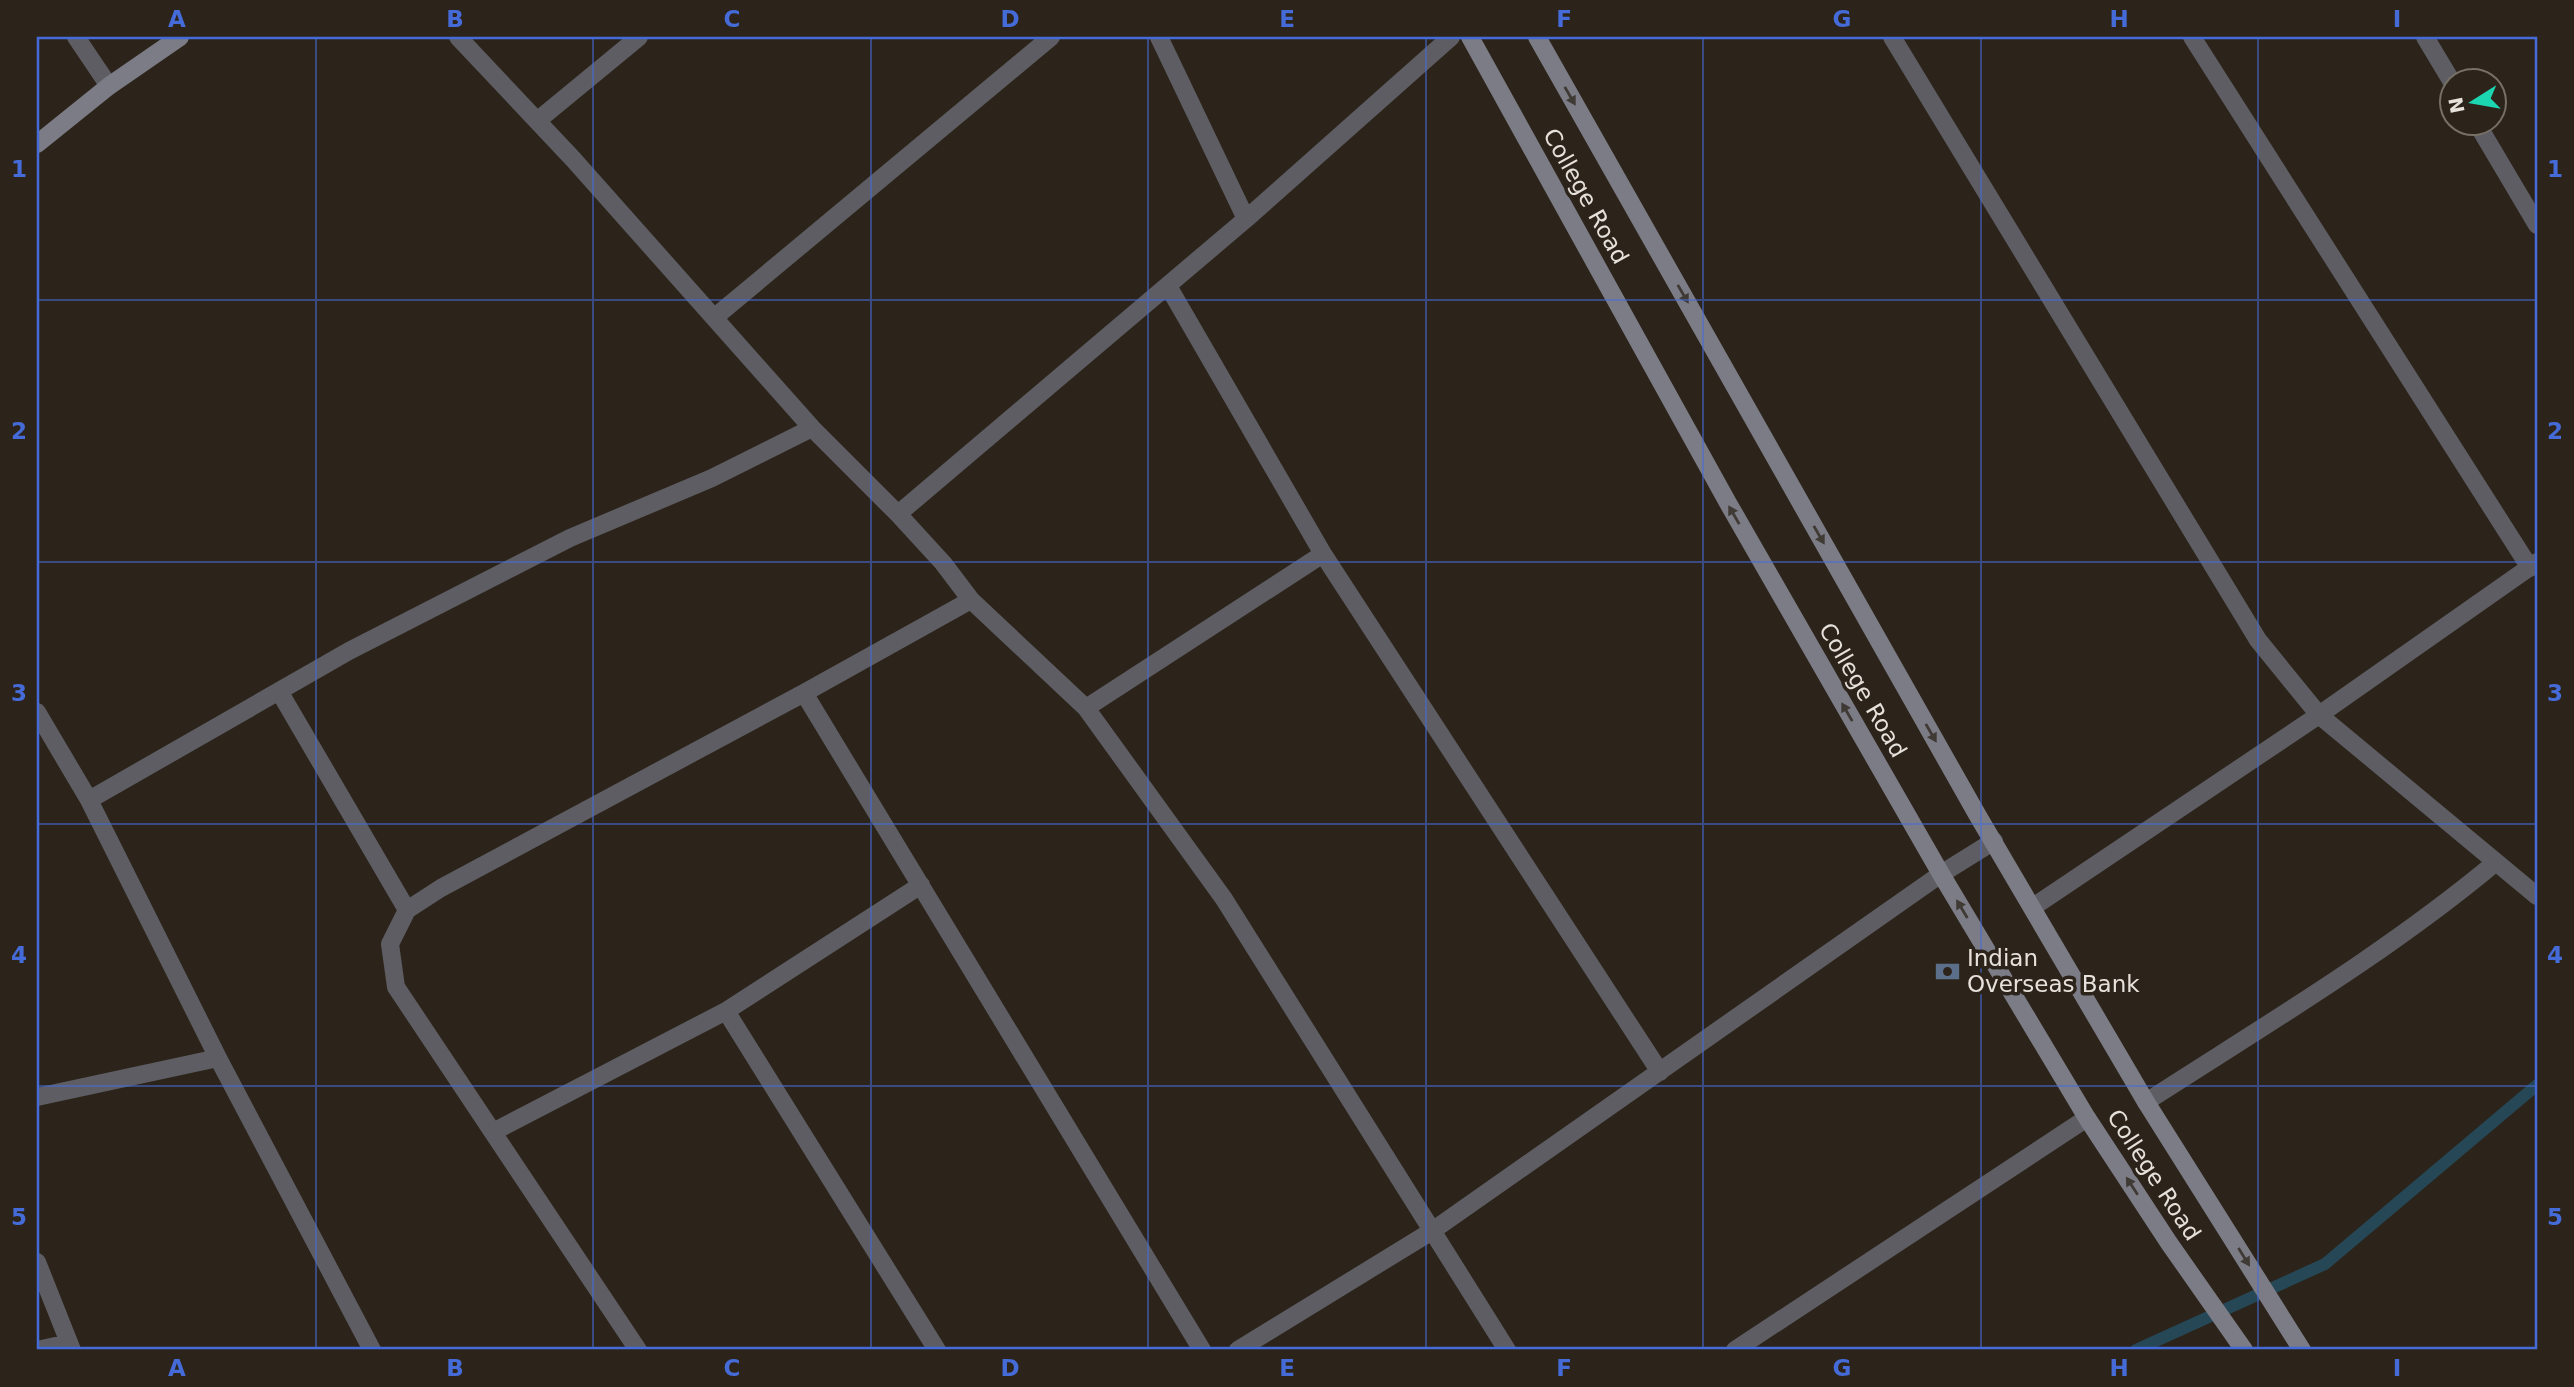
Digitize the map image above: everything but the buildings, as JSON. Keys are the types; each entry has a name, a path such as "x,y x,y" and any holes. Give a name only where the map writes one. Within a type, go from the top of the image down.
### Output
{"main road":[{"path":"37,144 110,86 180,37"},
{"name":"College Road","path":"1470,37 1728,503 1941,874 2087,1118 2169,1243 2244,1350"},
{"name":"College Road","path":"1537,37 1994,841 2146,1102 2302,1350"}],"street":[{"path":"76,37 110,86"},
{"path":"458,37 715,317 812,428 943,563 971,600 1086,708 1224,899 1507,1350"},
{"path":"537,121 639,37"},
{"path":"715,317 1051,37"},
{"path":"1159,37 1246,219"},
{"path":"898,514 1246,219 1451,37"},
{"path":"1892,37 2258,640 2319,715 2537,896"},
{"path":"2033,907 2319,715 2534,565 2192,37"},
{"path":"2425,37 2442,66"},
{"path":"2484,136 2537,225"},
{"path":"1168,286 1323,554 1660,1072"},
{"path":"89,800 349,651 570,538 712,478 812,428"},
{"path":"1086,708 1323,554"},
{"path":"638,1350 396,987 390,943 407,909 441,888 971,600"},
{"path":"279,691 407,909"},
{"path":"804,693 1202,1350"},
{"path":"37,712 89,800 218,1058 372,1350"},
{"path":"1238,1350 1432,1231 1941,874 1994,841"},
{"path":"2146,1102 2388,946 2448,903 2496,862"},
{"path":"493,1132 726,1011 921,885"},
{"path":"726,1011 937,1350"},
{"path":"37,1097 218,1058"},
{"path":"1735,1350 2087,1118"},
{"path":"37,1262 71,1347 37,1350"}],"waterway":[{"path":"2136,1350 2325,1264 2537,1085"}],"place":[{"name":"Indian Overseas Bank","path":"1947,971"}]}
